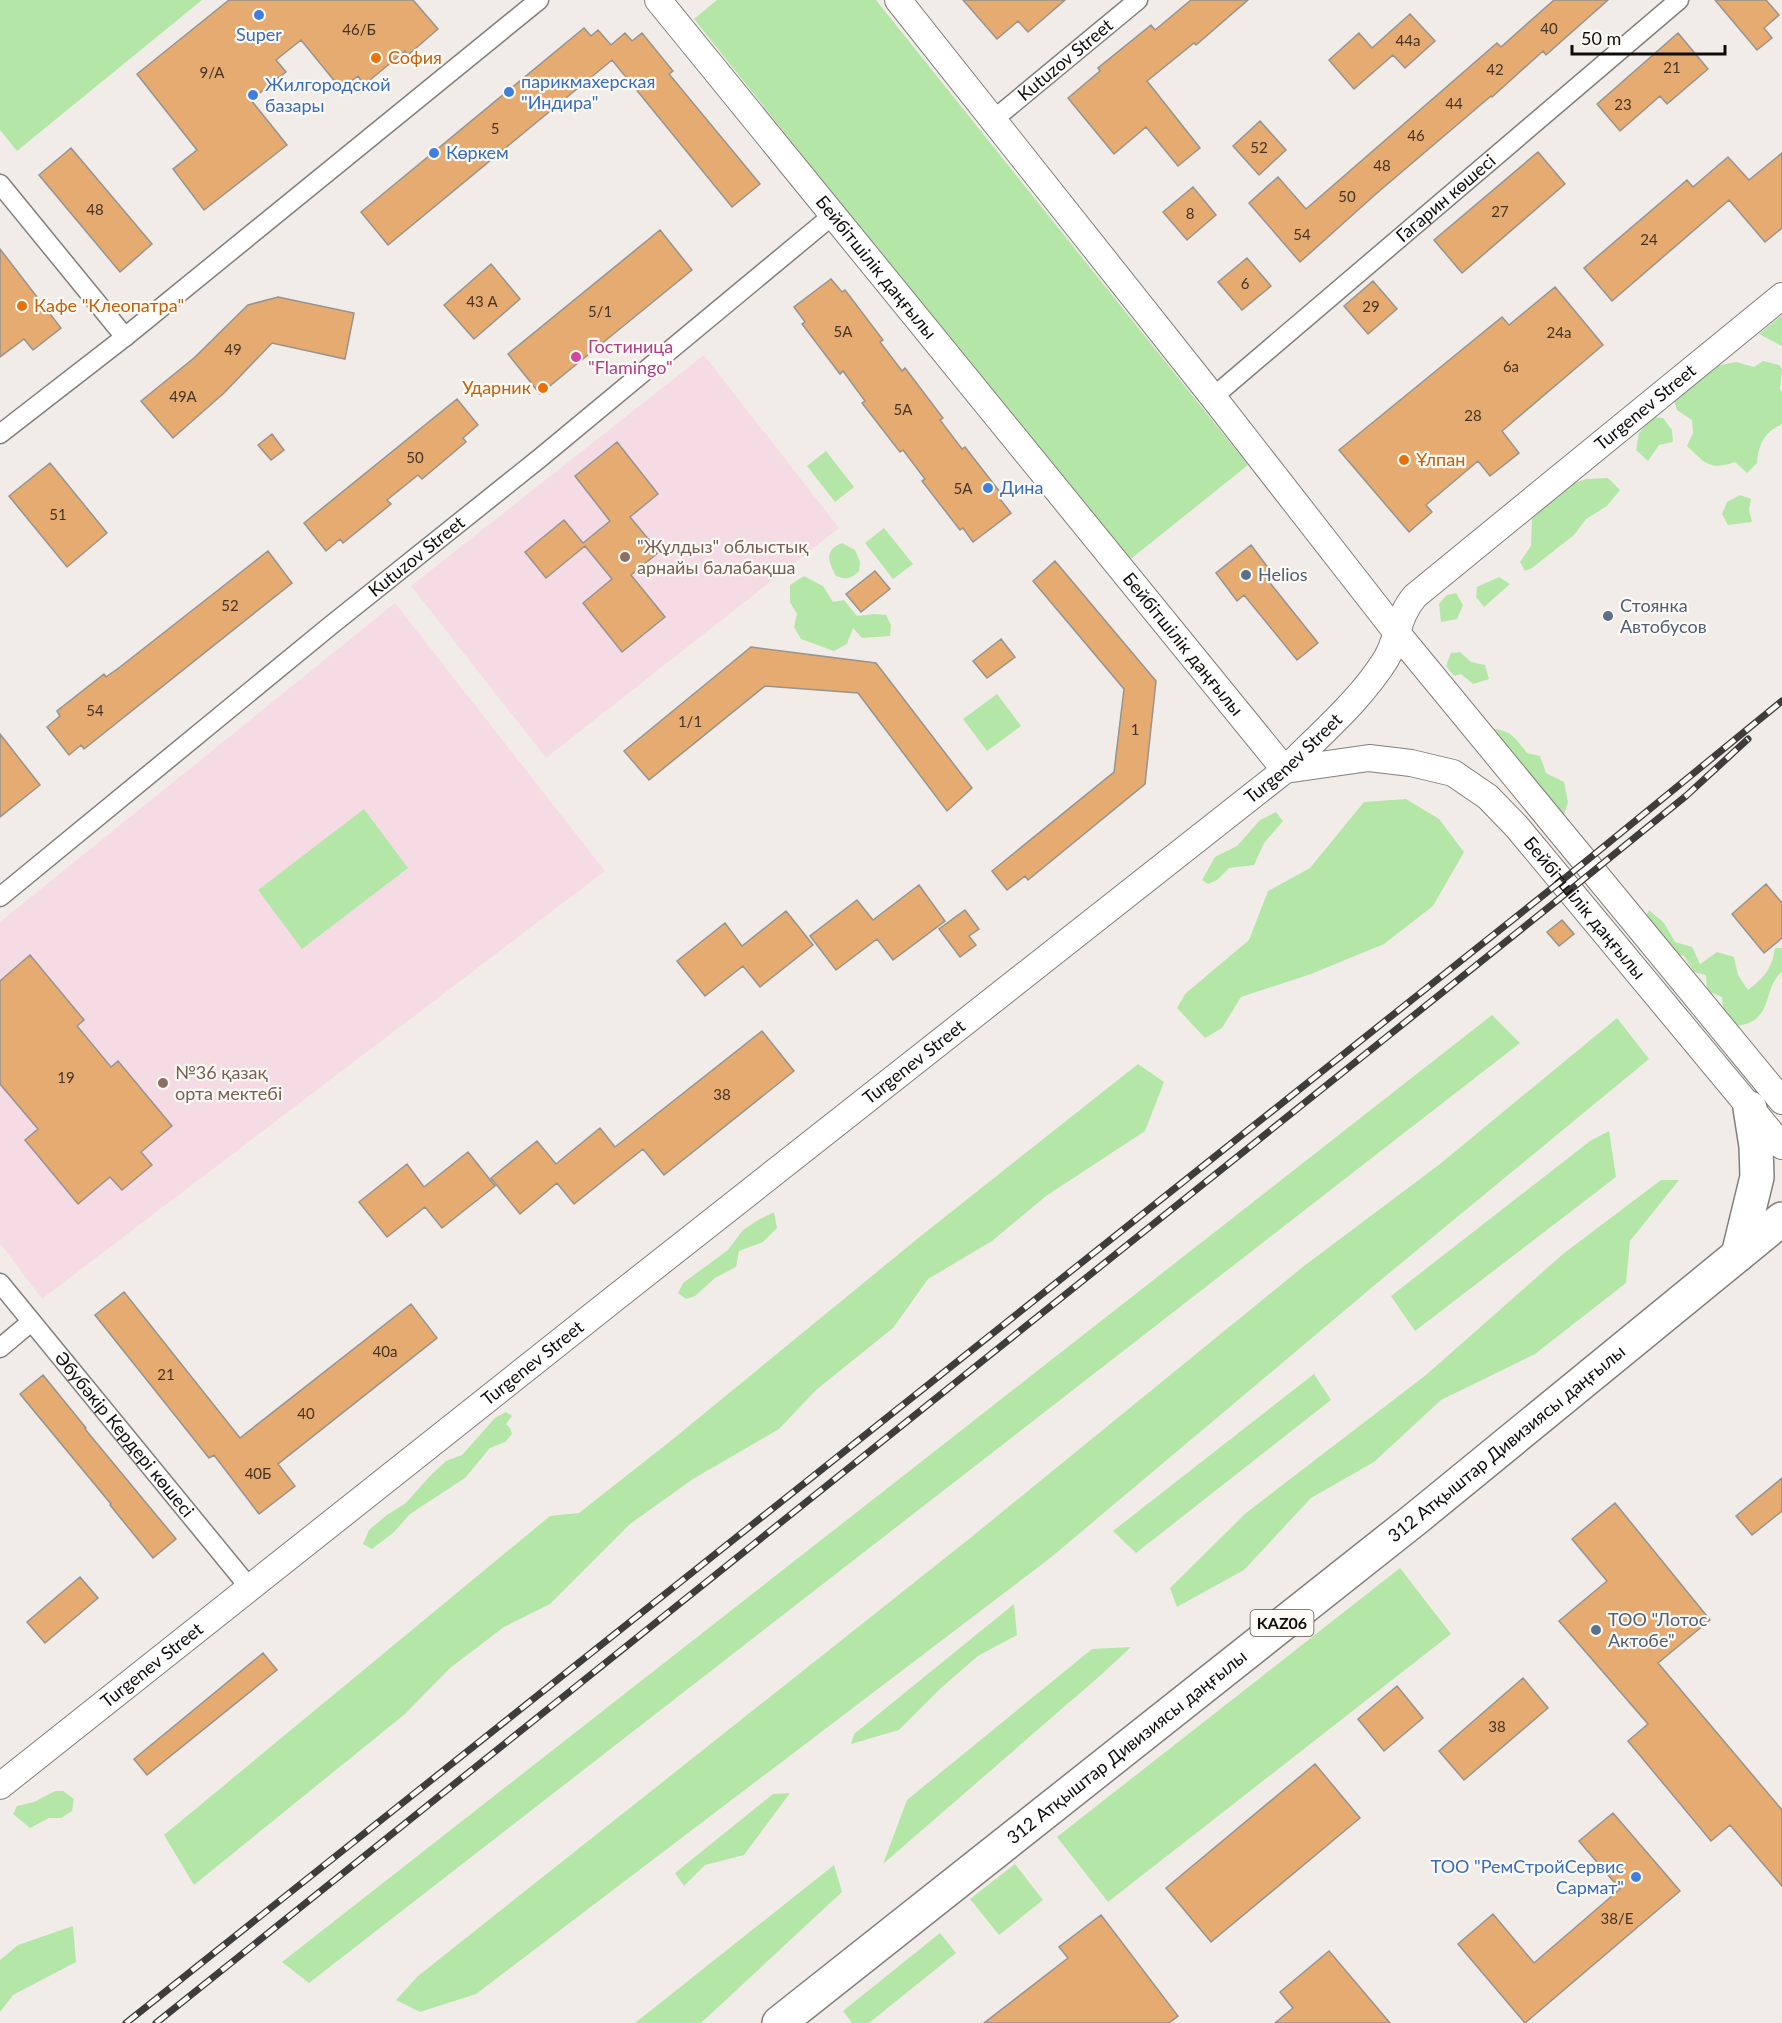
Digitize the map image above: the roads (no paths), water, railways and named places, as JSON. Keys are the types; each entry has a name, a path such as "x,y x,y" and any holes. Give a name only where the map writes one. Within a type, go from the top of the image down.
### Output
{"highway":[{"path":"1738,1255 1757,1177 1756,1146 1750,1108"},
{"name":"312 Атқыштар Дивизиясы даңғылы","path":"779,2023 1414,1520 1782,1219"}],"main road":[{"name":"Бейбітшілік даңғылы","path":"658,0 1285,770 1369,758 1411,763 1454,773 1488,796 1518,827 1782,1146"},
{"name":"Бейбітшілік даңғылы","path":"898,0 1397,633 1782,1101"},
{"name":"Turgenev Street","path":"0,1786 1285,770 1370,682 1387,656 1397,633 1400,618 1415,596 1782,296"}],"street":[{"path":"0,434 125,337 538,0"},
{"name":"Kutuzov Street","path":"993,120 1138,0"},
{"name":"Гагарин көшесі","path":"1213,397 1679,0"},
{"path":"0,184 125,337"},
{"name":"Kutuzov Street","path":"0,897 330,626 402,571 549,451 833,215"},
{"name":"Әбубәкір Кердері көшесі","path":"0,1283 249,1587"},
{"path":"0,1348 31,1322"}],"railway":[{"path":"126,2023 1585,862 1782,701"},
{"path":"156,2023 1554,903 1686,796 1748,739"}],"place":[{"name":"Super","path":"259,15"},
{"name":"София","path":"376,58"},
{"name":"парикмахерская \"Индира\"","path":"509,92"},
{"name":"Жилгородской базары","path":"253,95"},
{"name":"Көркем","path":"434,153"},
{"name":"Кафе \"Клеопатра\"","path":"22,306"},
{"name":"Гостиница \"Flamingo\"","path":"576,357"},
{"name":"Ударник","path":"543,388"},
{"name":"Ұлпан","path":"1404,460"},
{"name":"Дина","path":"988,488"},
{"name":"\"Жұлдыз\" облыстық арнайы балабақша","path":"625,557"},
{"name":"Helios","path":"1246,575"},
{"name":"Стоянка Автобусов","path":"1608,616"},
{"name":"№36 қазақ орта мектебі","path":"163,1083"},
{"name":"ТОО \"Лотос Актобе\"","path":"1596,1630"},
{"name":"ТОО \"РемСтройСервис Сармат\"","path":"1636,1877"}]}
